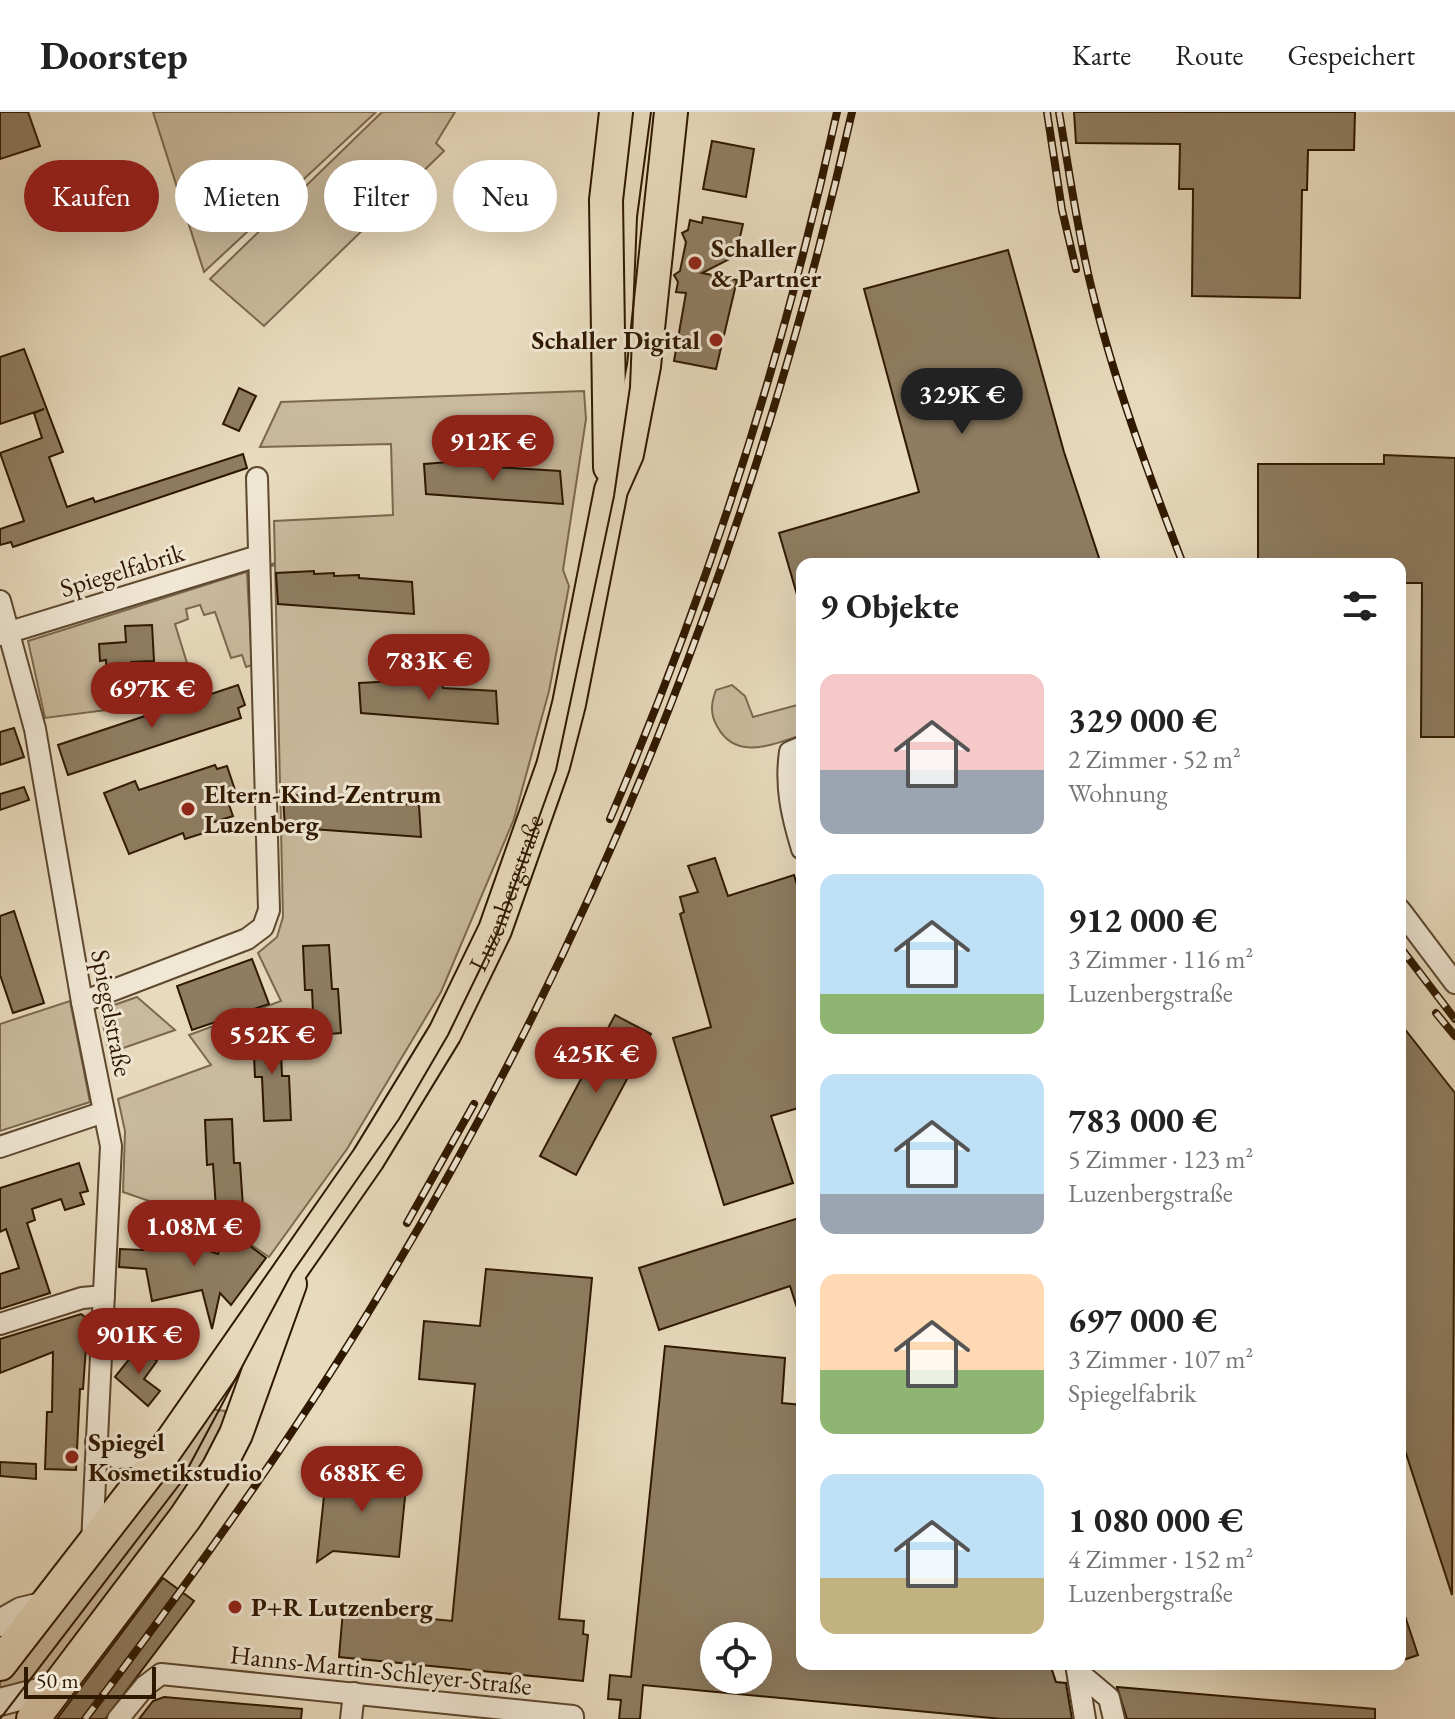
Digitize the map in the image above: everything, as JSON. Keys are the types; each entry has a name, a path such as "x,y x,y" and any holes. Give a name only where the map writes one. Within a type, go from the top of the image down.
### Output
{"main road":[{"name":"Luzenbergstraße","path":"0,1664 162,1455 396,1117 458,1008 500,917 553,766 569,704 611,490 606,200 616,112"},
{"name":"Luzenbergstraße","path":"611,490 627,454 644,366 671,112"},
{"name":"Luzenbergstraße","path":"33,1719 218,1469 236,1434 299,1254"}],"street":[{"path":"82,1002 247,939 263,927 269,910 257,478"},
{"name":"Spiegelfabrik","path":"4,633 258,556"},
{"name":"Spiegelstraße","path":"0,601 4,633 35,729 82,1002 111,1146 92,1544"},
{"path":"796,750 786,776 789,806 796,829"},
{"path":"1406,918 1455,983"},
{"path":"0,1147 104,1112"},
{"path":"0,1324 82,1298 104,1296"},
{"path":"96,1442 117,1458 162,1455"},
{"path":"0,1623 21,1611 46,1605"},
{"path":"1077,1670 1085,1719"},
{"path":"1079,1670 1109,1698 1114,1719"},
{"name":"Hanns-Martin-Schleyer-Straße","path":"118,1719 161,1674 573,1717"},
{"path":"0,1702 58,1687"},
{"path":"351,1719 354,1693"}],"shaded area":[{"path":"153,112 376,112 308,175 308,160 175,160 175,181"},
{"path":"382,112 455,112 436,143 444,151 435,160 333,160"},
{"path":"324,168 324,232 361,232 264,326 210,279 258,232 308,232 308,184"},
{"path":"191,232 247,232 204,272"},
{"path":"584,391 586,419 563,570 569,586 549,691 514,819 441,992 347,1149 269,1257 225,1227 123,1192 125,1131 118,1099 211,1065 189,1035 281,1001 258,953 277,937 283,917 275,565 247,573 252,665 246,667 242,655 231,658 215,612 204,615 200,605 186,609 188,619 175,624 196,692 160,703 45,718 28,641 275,563 274,521 393,515 391,444 260,447 281,402"},
{"path":"732,685 745,696 753,717 796,705 796,737 767,746 734,744 725,737 713,717 716,690"},
{"path":"137,997 175,1030 109,1053 100,1010"},
{"path":"70,1001 90,1102 0,1131 0,1024"},
{"path":"210,1409 225,1411 221,1431 206,1460 183,1497 60,1664 37,1679 0,1689 0,1683"}],"building":[{"path":"0,112 28,112 40,146 0,159"},
{"path":"1074,112 1355,112 1354,150 1308,150 1307,190 1302,190 1300,298 1192,296 1193,189 1179,189 1180,144 1076,143"},
{"path":"712,141 754,149 746,197 703,189"},
{"path":"703,217 743,224 739,241 747,250 702,273 737,280 716,369 674,361 686,293 676,292 678,282 674,275 680,271 686,242 682,233 688,230 690,220 702,223"},
{"path":"1008,250 1064,452 1099,558 796,558 796,591 779,533 919,492 864,289"},
{"path":"24,349 63,452 49,457 67,507 93,498 95,502 243,454 247,468 13,547 11,542 0,545 0,529 24,521 0,453 42,438 34,413 44,409 0,424 0,357"},
{"path":"239,388 256,396 239,431 223,424"},
{"path":"1384,455 1455,458 1455,737 1421,737 1422,583 1406,583 1406,558 1258,558 1258,464 1384,464"},
{"path":"462,461 462,465 560,471 563,504 426,494 424,464"},
{"path":"314,571 314,574 359,575 359,578 412,582 414,614 278,604 276,573"},
{"path":"152,625 154,661 131,662 132,677 107,681 106,660 100,661 99,644 126,642 125,626"},
{"path":"397,681 397,684 442,684 443,688 496,691 498,724 361,713 359,683"},
{"path":"238,685 245,705 238,708 241,718 68,775 58,745"},
{"path":"14,728 24,757 0,765 0,732"},
{"name":"Eltern-Kind-Zentrum Luzenberg","path":"215,765 217,769 227,766 238,799 228,802 233,816 208,824 210,831 185,839 183,833 129,854 104,793 135,781 139,790"},
{"path":"24,787 29,800 0,810 0,794"},
{"path":"321,794 321,797 366,798 366,801 419,805 421,837 285,827 283,796"},
{"path":"715,858 728,896 794,875 796,882 796,1109 771,1116 793,1183 724,1205 673,1038 711,1027 680,914 684,912 680,897 698,892 688,866"},
{"path":"14,911 44,1003 13,1013 0,975 0,916"},
{"path":"329,945 332,989 338,989 341,1033 314,1035 312,990 305,990 303,946"},
{"path":"252,959 269,1004 192,1030 177,986"},
{"path":"615,1015 651,1034 576,1175 540,1156"},
{"path":"1406,1031 1455,1093 1452,1595 1406,1453"},
{"path":"280,1032 282,1076 289,1076 291,1120 264,1121 262,1077 255,1077 253,1033"},
{"path":"232,1119 234,1163 240,1163 243,1207 216,1209 213,1164 207,1165 205,1120"},
{"path":"79,1163 88,1191 80,1193 84,1204 65,1210 61,1199 32,1209 35,1220 27,1223 50,1293 0,1309 0,1274 19,1268 6,1229 0,1232 0,1188"},
{"path":"796,1219 796,1305 790,1286 659,1330 639,1268"},
{"path":"139,1227 218,1254 226,1228 266,1258 231,1305 220,1293 212,1329 202,1290 152,1301 146,1269 119,1267 120,1249 143,1250"},
{"path":"486,1269 592,1278 559,1619 584,1621 583,1634 588,1635 583,1681 339,1657 343,1610 452,1621 475,1384 419,1379 424,1321 480,1326"},
{"path":"81,1314 88,1319 83,1389 80,1389 76,1470 45,1469 47,1412 52,1412 53,1352 0,1373 0,1339"},
{"path":"665,1346 785,1358 782,1403 796,1404 796,1670 1052,1670 1056,1682 1066,1683 1072,1719 1002,1719 738,1694 772,1694 772,1622 700,1622 700,1690 643,1685 640,1719 619,1719 621,1700 608,1699 610,1675 631,1677"},
{"path":"139,1347 157,1361 144,1379 160,1391 148,1406 115,1377"},
{"path":"0,1462 36,1464 36,1479 0,1476"},
{"path":"327,1468 407,1477 399,1557 333,1551 317,1562"},
{"path":"163,1578 194,1601 105,1719 57,1719"},
{"path":"1406,1619 1418,1655 1406,1659"},
{"path":"1117,1687 1375,1709 1375,1719 1127,1719"},
{"path":"164,1697 302,1709 301,1719 139,1719 153,1701"}],"tram line":[{"path":"0,1719 179,1485 292,1273 399,1119 448,1035 498,932 556,770 614,496 630,387 637,217 651,112"}],"railway":[{"path":"610,819 679,646 740,471 793,292 837,112"},
{"path":"85,1719 245,1500 321,1388 470,1137 542,998 608,856 668,711 723,564 772,415 815,264 852,112"},
{"path":"1047,112 1062,210 1076,269"},
{"path":"1059,112 1082,243 1100,321 1132,426 1181,558"},
{"path":"1406,955 1455,1019"},
{"path":"1436,1013 1455,1036"},
{"path":"407,1223 474,1104"}],"place":[{"name":"Schaller & Partner","path":"695,263"},
{"name":"Schaller Digital","path":"716,340"},
{"name":"Eltern-Kind-Zentrum Luzenberg","path":"188,809"},
{"name":"Spiegel Kosmetikstudio","path":"72,1457"},
{"name":"P+R Lutzenberg","path":"235,1607"}]}
